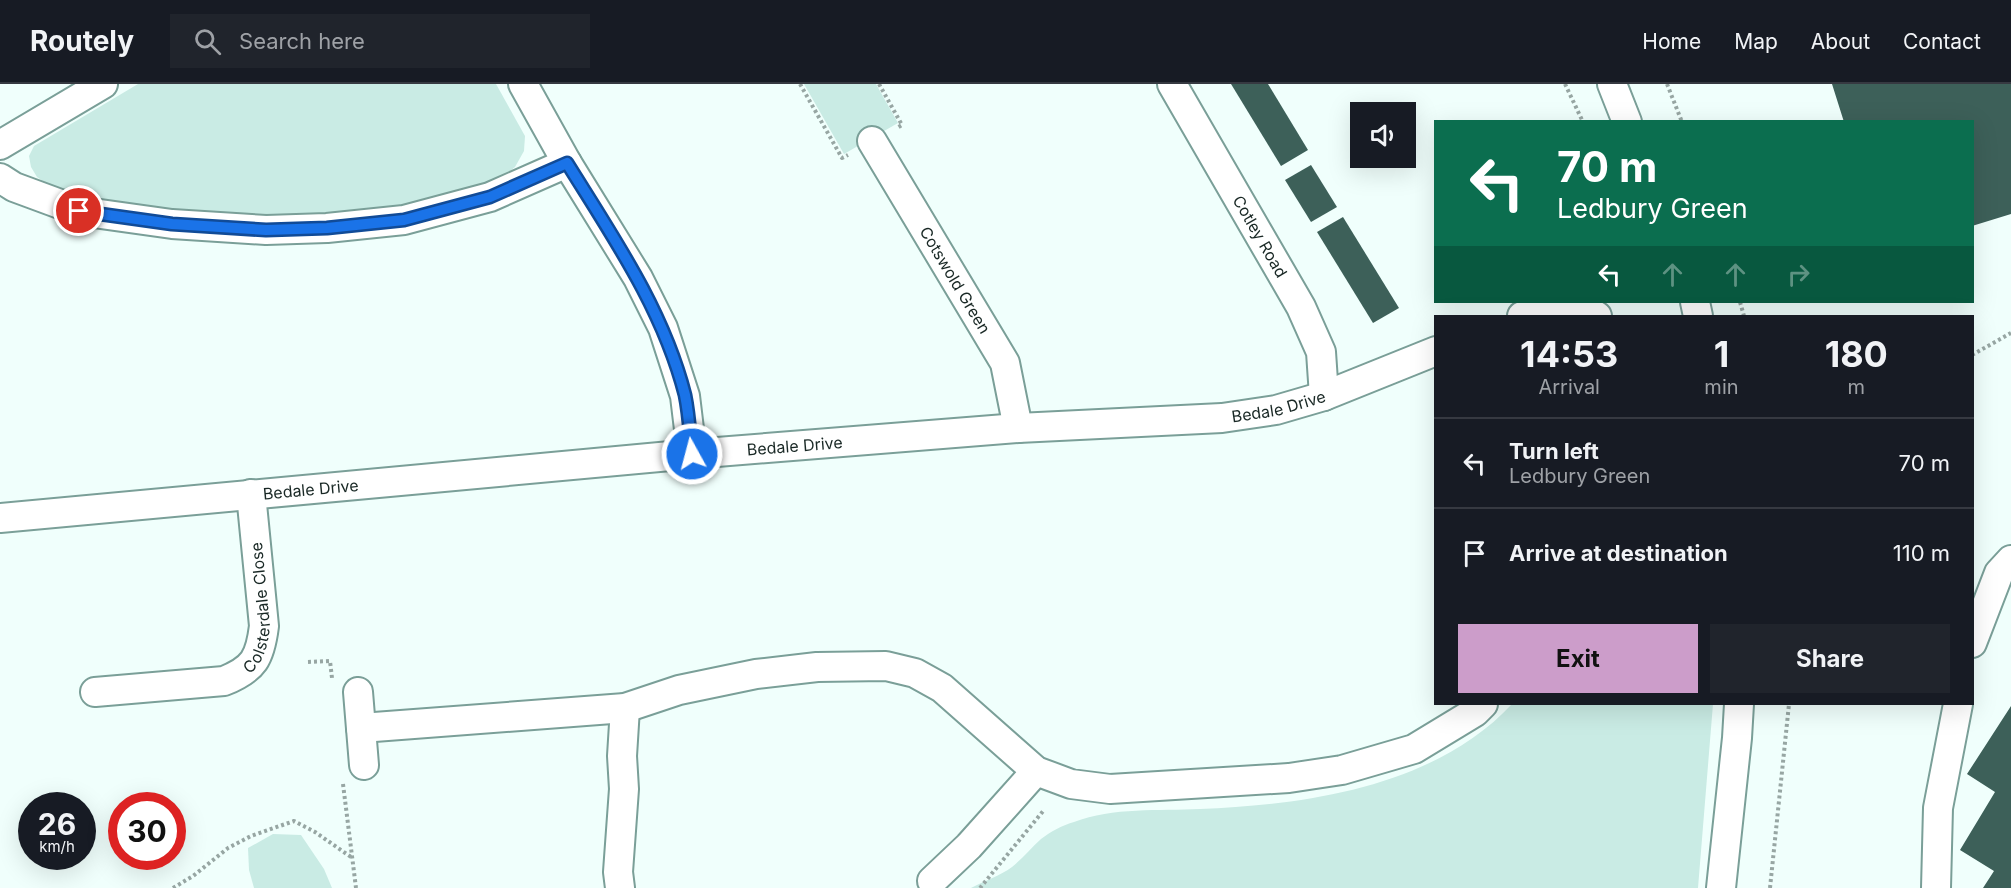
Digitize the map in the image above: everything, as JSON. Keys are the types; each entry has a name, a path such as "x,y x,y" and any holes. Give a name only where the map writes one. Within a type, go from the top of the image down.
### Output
{"street":[{"path":"0,145 103,84"},
{"path":"523,84 567,163 638,278 663,328 685,396 692,454"},
{"name":"Cotley Road","path":"1172,84 1301,306 1321,352 1324,396"},
{"path":"1612,84 1626,120"},
{"name":"Cotswold Green","path":"872,141 1005,363 1018,428"},
{"path":"0,178 14,188 79,211 184,224 266,230 327,228 404,220 490,197 567,163"},
{"path":"1525,315 1540,309 1581,306 1595,315"},
{"name":"Bedale Drive","path":"0,518 692,454 1018,428 1222,418 1276,410 1324,396 1434,352"},
{"name":"Colsterdale Close","path":"95,692 224,681 242,674 255,660 264,626 251,494"},
{"path":"1974,639 1999,573 2011,560"},
{"path":"361,728 625,708 679,690 756,674 817,667 886,666 915,673 942,688 1035,771 1066,782 1110,789 1289,778 1342,770 1414,749 1475,712 1482,705"},
{"path":"358,692 364,765"},
{"path":"1721,888 1739,705"},
{"path":"1936,888 1938,808 1958,705"},
{"path":"620,888 618,872 624,789 622,756 625,708"},
{"path":"932,881 969,846 1035,771"}],"path":[{"path":"879,84 902,125"},
{"path":"1565,84 1583,120"},
{"path":"1667,84 1681,120"},
{"path":"1974,354 2011,333"},
{"path":"1770,888 1789,705"},
{"path":"980,888 1066,782"},
{"path":"172,888 250,836 294,821 352,857"}],"green space":[{"path":"138,84 496,84 525,136 524,151 515,167 500,180 400,210 248,220 82,198 47,184 37,177 31,167 29,156 34,146"},
{"path":"804,84 876,84 898,123 844,154"},
{"path":"1511,705 1713,705 1698,888 971,888 1012,867 1052,831 1089,817 1120,812 1241,807 1326,796 1368,786 1408,772 1446,754 1481,732"},
{"path":"273,834 301,835 324,869 332,888 254,888 249,870 248,848"}],"building":[{"path":"1231,84 1268,84 1308,150 1281,166"},
{"path":"1832,84 2011,84 2011,214 1974,225 1974,120 1843,120"},
{"path":"1311,165 1337,207 1311,222 1285,180"},
{"path":"1343,217 1399,308 1373,323 1317,232"},
{"path":"2011,706 2011,888 1983,888 1994,871 1960,850 1995,792 1967,774"}],"route":[{"path":"79,211 172,224 266,230 327,228 404,220 490,197 567,163 638,278 663,328 685,396 692,454"}]}
